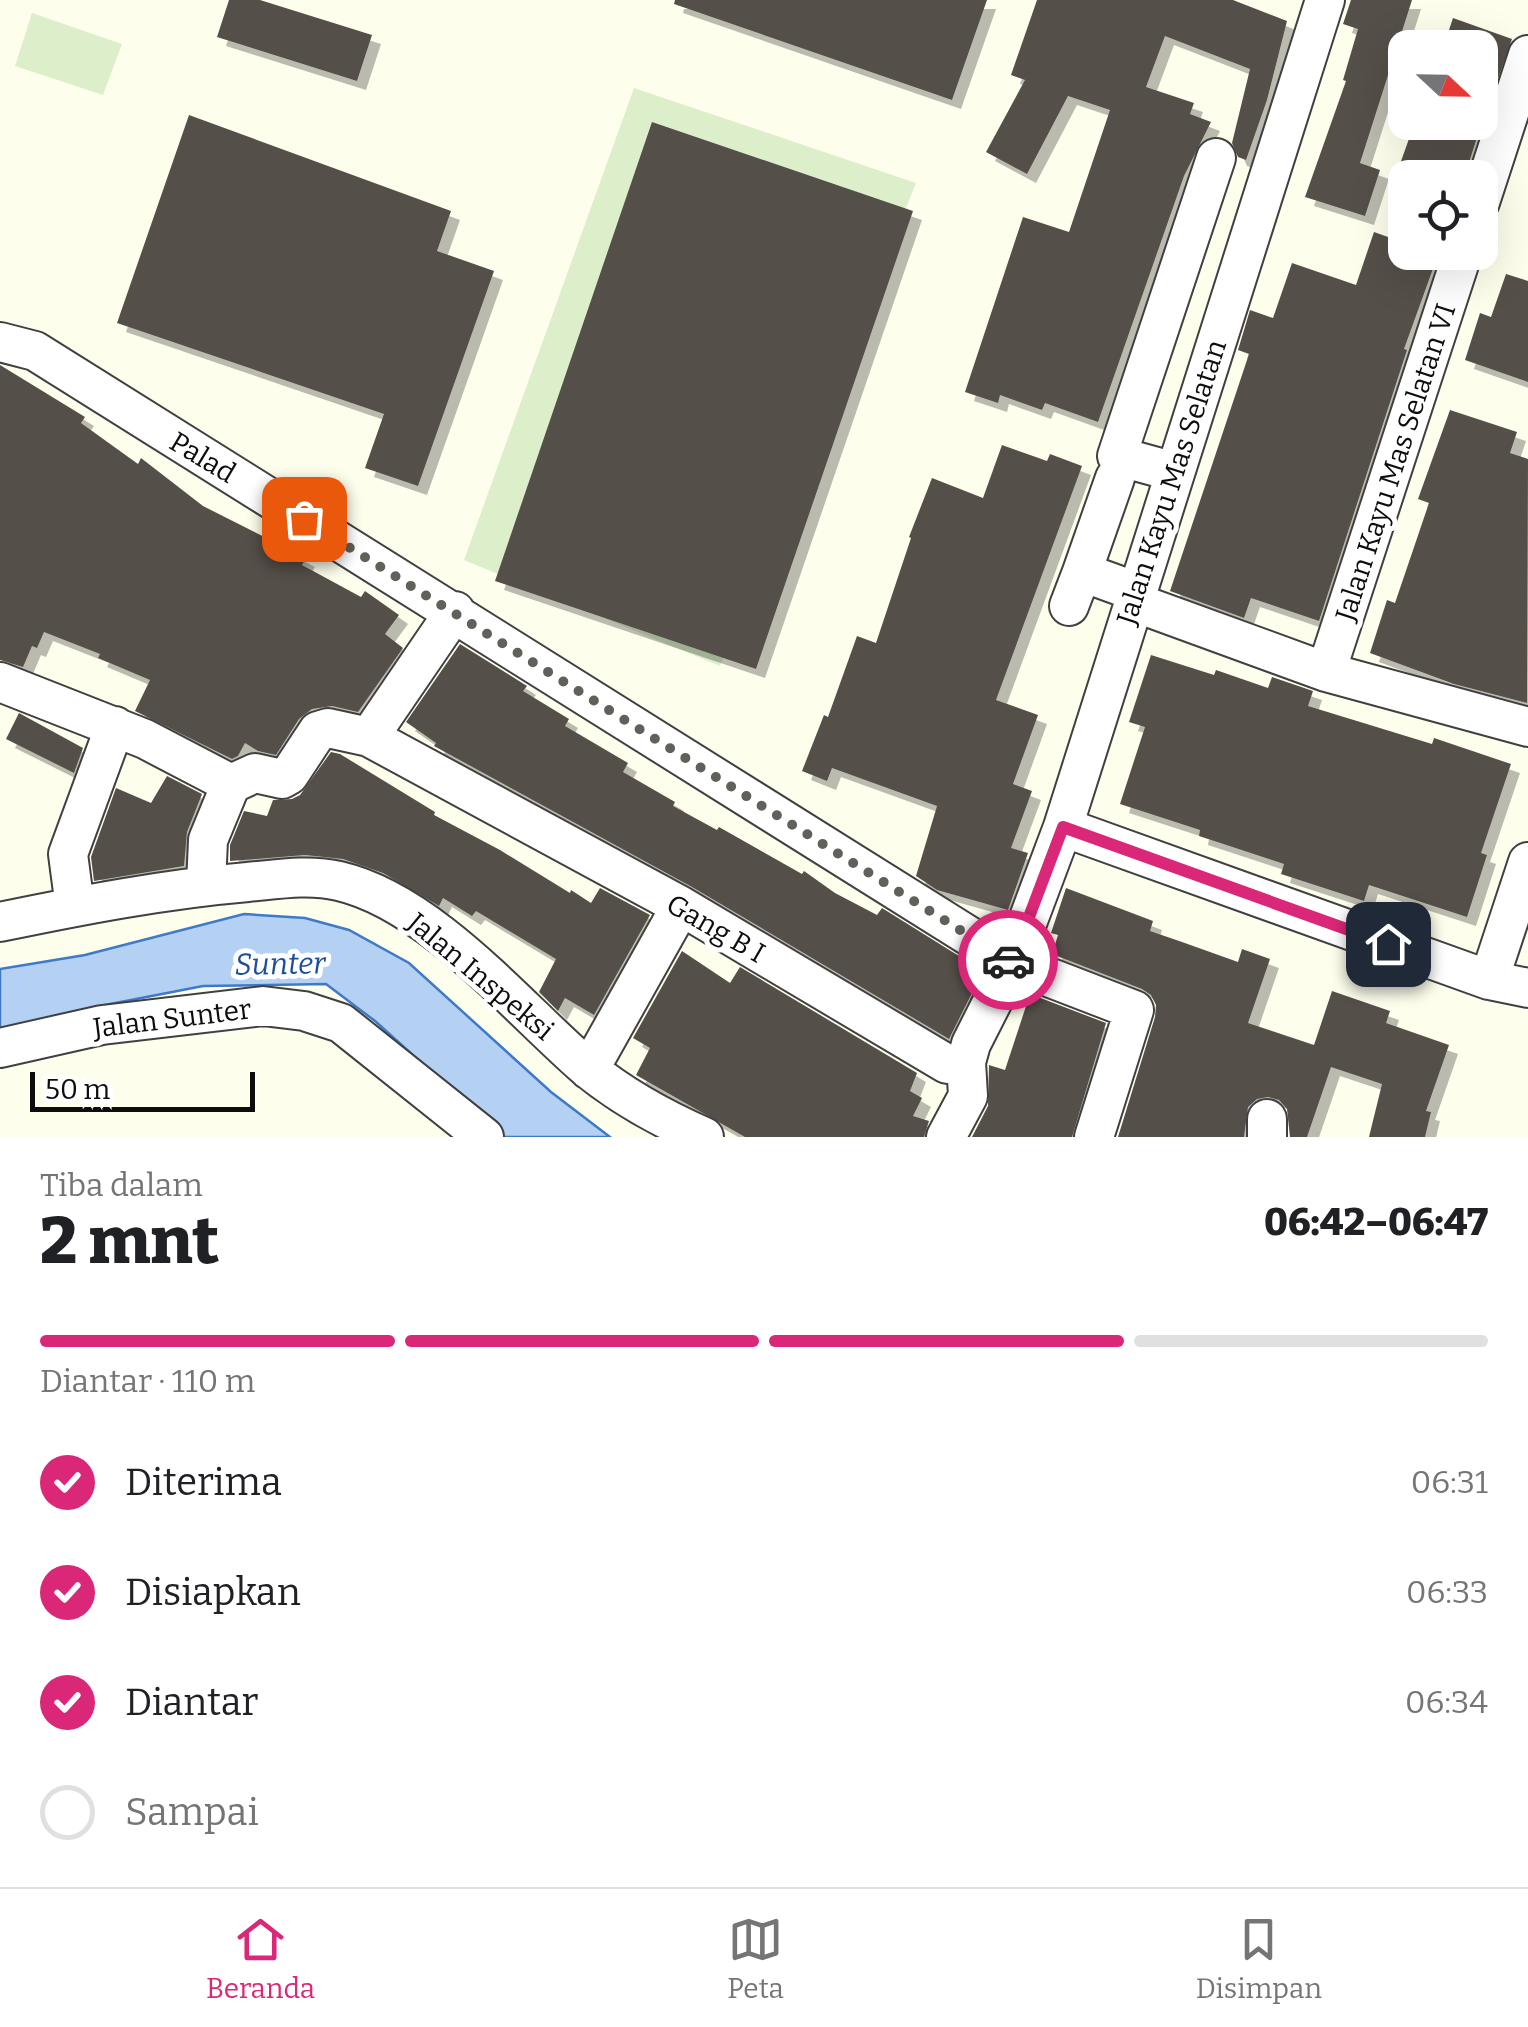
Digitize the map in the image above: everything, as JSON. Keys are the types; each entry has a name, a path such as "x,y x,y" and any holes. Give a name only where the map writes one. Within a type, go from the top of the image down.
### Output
{"street":[{"name":"Jalan Kayu Mas Selatan","path":"1012,962 1063,827 1325,0"},
{"path":"1494,160 1528,55"},
{"path":"1175,472 1117,456 1216,158"},
{"name":"Jalan Kayu Mas Selatan VI","path":"1326,672 1457,270"},
{"path":"1176,280 1230,300"},
{"name":"Palad","path":"0,342 35,350 1012,962 1134,1010 1094,1137"},
{"path":"1115,478 1076,589 1135,597 1326,672 1528,727"},
{"path":"206,885 208,840 231,784 256,772 277,779 288,775 318,731 328,728 370,737 455,610"},
{"path":"0,682 115,726 231,784"},
{"path":"75,907 68,854 115,726"},
{"name":"Gang B I","path":"370,737 681,906 946,1064 966,1062"},
{"path":"1063,827 1489,980 1528,988"},
{"path":"1489,980 1528,862"},
{"name":"Jalan Inspeksi","path":"0,922 206,885 309,876 341,881 377,894 432,928 589,1070 637,1102 704,1137"},
{"path":"589,1070 681,906"},
{"path":"946,1137 968,1096 966,1062 971,1044 1012,962"},
{"name":"Jalan Sunter","path":"0,1048 102,1025 263,1006 304,1011 341,1024 484,1137"}],"green space":[{"path":"32,13 122,44 103,95 15,66"},
{"path":"634,88 916,183 720,666 464,560"}],"water":[{"name":"Sunter","path":"244,914 305,918 349,930 409,963 551,1092 610,1137 504,1137 375,1021 326,984 203,986 95,1007 0,1035 0,969 85,955"}],"building":[{"path":"229,0 260,0 372,35 357,81 217,37"},
{"path":"675,0 987,0 952,100 674,4"},
{"path":"1037,0 1233,0 1287,21 1267,100 1246,160 1238,157 1232,143 1250,69 1165,36 1146,87 1194,103 1190,114 1211,122 1184,176 1098,422 1045,403 1042,410 1000,395 998,403 965,392 1023,217 1069,232 1110,110 1068,96 1027,174 986,152 1025,80 1011,75"},
{"path":"1351,0 1412,0 1402,30 1388,30 1388,75 1360,163 1380,170 1365,216 1305,197 1346,81 1343,80 1358,29 1343,24"},
{"path":"1453,18 1487,30 1449,30"},
{"path":"1498,34 1512,39 1498,78"},
{"path":"189,115 451,211 437,251 494,271 418,486 365,468 384,414 117,323"},
{"path":"652,122 913,211 756,669 495,581"},
{"path":"1409,140 1476,140 1470,160 1401,160"},
{"path":"1374,232 1388,237 1388,270 1433,270 1319,621 1251,598 1244,618 1170,591 1249,354 1238,350 1250,310 1273,318 1292,263 1356,285"},
{"path":"1506,274 1528,281 1528,382 1465,360 1480,313 1491,317"},
{"path":"0,365 85,417 81,423 138,464 141,458 203,506 306,558 302,565 361,597 365,591 399,615 385,634 403,648 358,712 332,706 312,709 299,719 276,755 245,743 232,759 135,711 150,680 98,658 100,654 44,632 37,648 32,646 23,667 0,660"},
{"path":"1450,410 1517,432 1510,453 1528,459 1527,703 1454,684 1370,653 1387,600 1395,603 1429,503 1418,499"},
{"path":"1002,445 1047,461 1050,454 1082,466 996,700 1038,715 1013,784 1032,791 1011,848 1028,853 1008,910 937,890 916,876 937,806 832,768 827,781 802,771 824,715 828,717 857,636 876,643 932,478 983,498"},
{"path":"460,644 527,686 523,691 569,719 565,726 628,763 623,772 675,802 673,806 802,874 804,871 877,915 882,908 983,971 949,1039 692,887 434,746 436,743 406,722"},
{"path":"1151,655 1214,675 1216,670 1268,688 1272,677 1313,691 1308,706 1432,744 1434,738 1511,764 1481,853 1487,855 1467,917 1369,885 1364,901 1281,874 1284,864 1199,836 1200,830 1120,804 1145,727 1129,722"},
{"path":"19,713 83,748 74,773 6,739"},
{"path":"331,752 570,893 571,890 591,903 600,888 650,915 594,1015 565,998 558,1011 539,992 556,959 476,911 472,916 443,898 439,906 383,873 343,859 305,855 230,861 230,845 244,811 267,816 273,800 300,795"},
{"path":"167,776 202,794 187,832 184,866 94,881 91,857 116,788 151,803"},
{"path":"1066,888 1153,921 1150,931 1238,962 1242,949 1270,959 1248,1023 1314,1045 1332,991 1390,1011 1386,1023 1449,1045 1426,1111 1431,1112 1425,1137 1369,1137 1382,1084 1331,1067 1307,1137 1290,1137 1287,1109 1279,1100 1268,1097 1257,1099 1248,1107 1244,1137 1118,1137 1156,1005 1142,989 1052,954 1058,935 1051,933"},
{"path":"682,951 730,983 740,967 917,1073 910,1091 922,1098 913,1116 929,1121 924,1137 745,1137 636,1075 650,1048 633,1038"},
{"path":"1030,994 1106,1023 1072,1137 972,1137 988,1106 989,1065 1005,1070"}],"way so far":[{"path":"304,519 455,610 1008,960"}],"route":[{"path":"1008,960 1012,962 1063,827 1388,944"}]}
